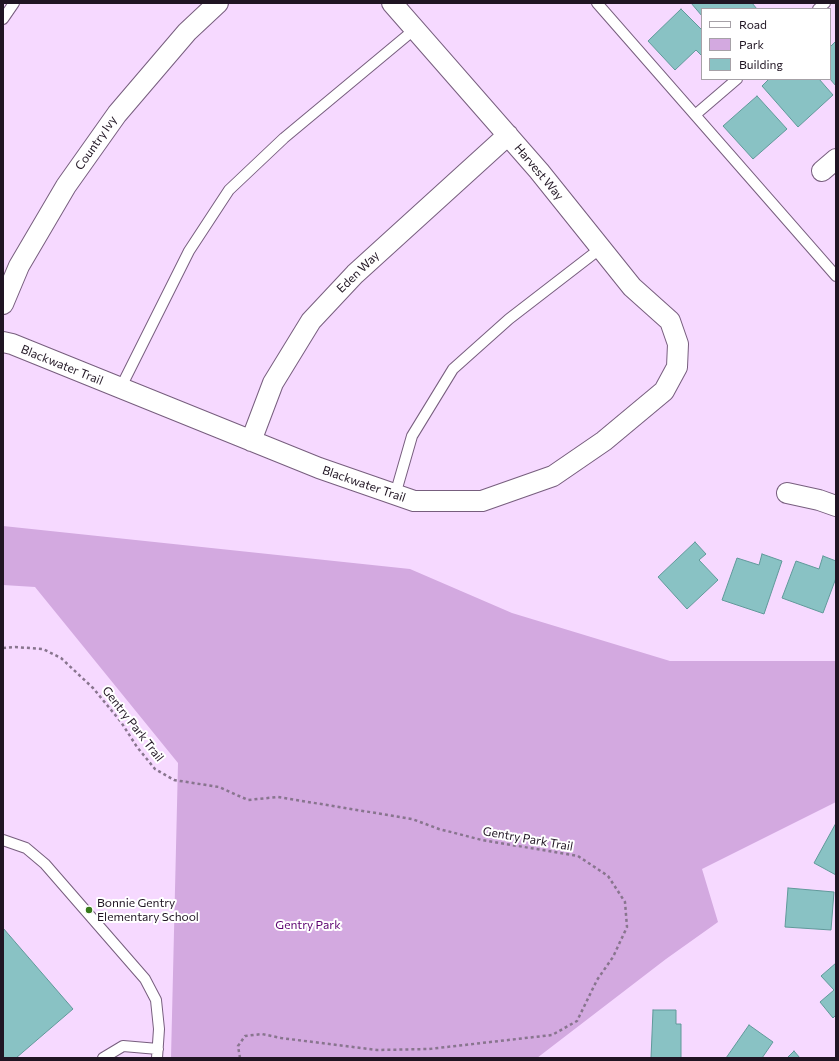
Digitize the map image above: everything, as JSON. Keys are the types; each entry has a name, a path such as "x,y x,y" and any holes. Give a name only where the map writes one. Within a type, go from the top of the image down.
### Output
{"street":[{"name":"Country Ivy","path":"3,304 19,266 66,186 117,114 187,32 218,3"},
{"name":"Harvest Way","path":"392,3 539,171 632,287 670,321 678,344"},
{"name":"Eden Way","path":"251,441 274,384 311,321 354,274 508,136"},
{"name":"Blackwater Trail","path":"3,342 12,344 120,389 319,468 414,501 482,501 553,476 604,441 664,391 677,367 678,344"},
{"path":"787,493 819,500 836,506"}],"lane":[{"path":"3,19 14,3"},
{"path":"597,3 836,276"},
{"path":"120,389 189,251 229,190 284,138 415,29"},
{"path":"695,115 736,80"},
{"path":"395,495 412,436 453,370 509,319 600,248"},
{"path":"3,840 26,848 45,864 145,979 156,1000 159,1029 158,1054 123,1046 103,1058"}],"path":[{"name":"Gentry Park Trail","path":"3,648 15,647 43,649 61,658 93,688 122,722 138,747 155,769 174,780 219,787 248,800 278,797 412,819 446,831 482,840 578,856 608,876 625,902 627,927 613,957 597,980 577,1021 552,1035 429,1049 376,1050 281,1038 262,1034 245,1036 238,1046 240,1058"}],"green space":[{"name":"Gentry Park","path":"3,526 410,569 512,613 670,661 836,661 836,802 702,869 718,922 666,959 537,1058 171,1058 178,763 35,587 3,585"}],"building":[{"path":"691,3 752,3 756,8 701,8 701,15"},
{"path":"681,9 701,29 701,55 696,50 675,70 648,41"},
{"path":"836,41 836,86 831,80 831,46"},
{"path":"768,80 820,80 833,95 798,127 762,86"},
{"path":"757,96 787,129 753,159 723,126"},
{"path":"695,542 706,554 699,560 718,580 687,609 658,577"},
{"path":"762,554 782,561 764,614 722,600 737,558 759,565"},
{"path":"823,556 836,561 836,578 823,613 782,598 796,561 819,569"},
{"path":"836,823 836,875 814,863"},
{"path":"788,888 834,892 831,930 785,927"},
{"path":"3,928 73,1009 16,1058 3,1058"},
{"path":"836,963 836,1015 833,1018 820,1002 834,990 821,976"},
{"path":"653,1010 676,1010 676,1024 681,1024 681,1058 651,1058"},
{"path":"749,1025 773,1042 762,1058 726,1058"},
{"path":"794,1051 800,1058 787,1058"}],"place":[{"name":"Bonnie Gentry Elementary School","path":"89,910"}]}
